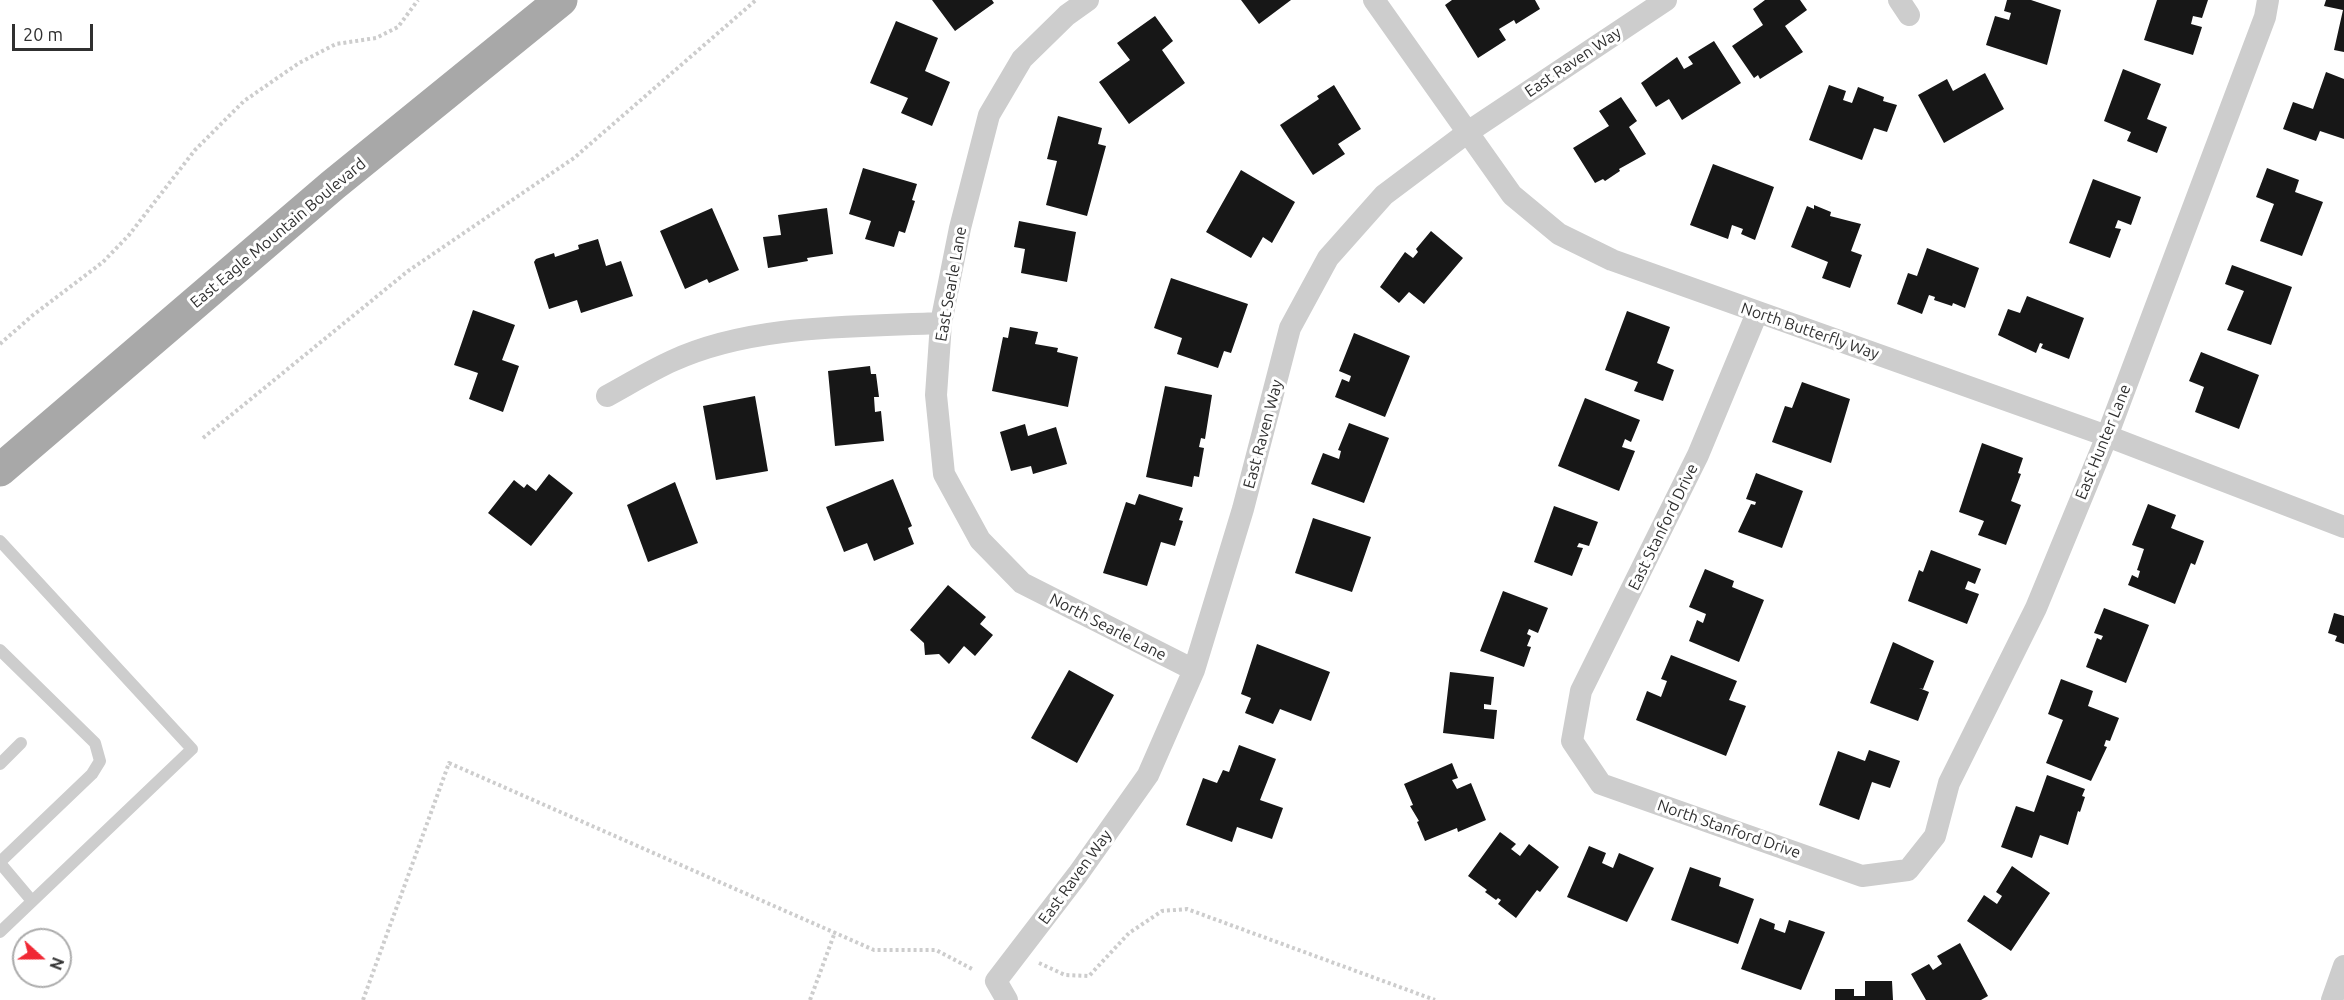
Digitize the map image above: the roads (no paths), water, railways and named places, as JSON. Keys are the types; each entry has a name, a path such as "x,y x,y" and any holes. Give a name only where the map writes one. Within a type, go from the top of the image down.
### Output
{"main road":[{"name":"East Eagle Mountain Boulevard","path":"0,470 333,185 561,0"}],"street":[{"name":"East Searle Lane","path":"1022,583 980,540 944,474 936,395 941,323 960,228 989,115 1022,59 1067,15 1088,0"},
{"name":"North Butterfly Way","path":"1374,0 1512,195 1559,234 1612,260 2107,436 2344,527"},
{"name":"East Raven Way","path":"1002,991 1078,874 1148,775 1194,670 1243,510 1290,328 1328,258 1384,195 1468,132 1666,0"},
{"name":"East Hunter Lane","path":"1908,870 1935,836 1949,783 2036,608 2107,436 2265,17 2268,0"},
{"name":"East Stanford Drive","path":"1572,741 1581,691 1698,456 1757,313"},
{"path":"607,396 673,360 741,339 806,328 941,323"},
{"name":"North Searle Lane","path":"1022,583 1194,670"},
{"name":"North Stanford Drive","path":"1572,741 1601,784 1862,876 1908,870"},
{"path":"2332,1000 2344,966"}],"lane":[{"path":"0,541 192,749 0,932"},
{"path":"0,650 95,743 99,761 92,774 0,862 32,902"},
{"path":"0,764 21,743"}]}
